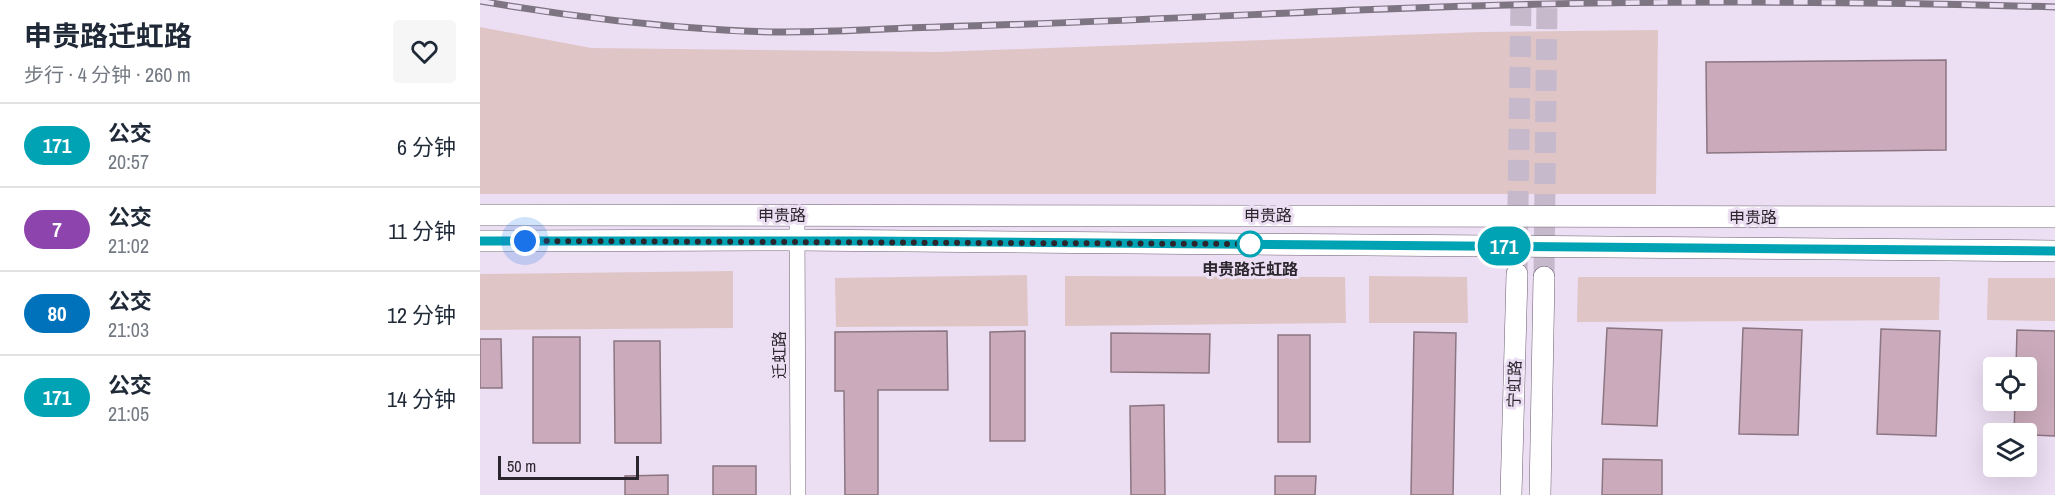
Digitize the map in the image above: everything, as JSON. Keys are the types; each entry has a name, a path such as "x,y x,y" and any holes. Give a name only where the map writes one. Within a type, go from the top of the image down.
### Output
{"main road":[{"name":"申贵路","path":"480,214 2055,217"},
{"name":"申贵路","path":"480,241 797,240 2055,251"},
{"name":"宁虹路","path":"1511,495 1517,274"},
{"name":"宁虹路","path":"1540,495 1544,277"}],"street":[{"name":"迁虹路","path":"797,215 798,495"}],"shaded area":[{"path":"480,27 591,48 938,52 1481,32 1658,30 1656,194 480,194"},
{"path":"733,271 733,328 480,330 480,274"},
{"path":"1027,275 1028,326 836,327 835,278"},
{"path":"1065,276 1345,277 1346,323 1065,326"},
{"path":"1369,276 1467,277 1468,323 1369,323"},
{"path":"1578,277 1940,277 1939,320 1577,322"},
{"path":"1988,278 2055,278 2055,321 1987,320"}],"building":[{"path":"1946,60 1946,150 1707,153 1706,62"},
{"path":"1607,328 1662,330 1657,426 1602,424"},
{"path":"1743,328 1802,330 1798,435 1739,434"},
{"path":"1881,329 1940,331 1936,436 1877,434"},
{"path":"2017,330 2055,331 2055,436 2037,435 2037,423 2014,423 2015,411 2037,411 2037,357 2016,357"},
{"path":"947,331 948,390 878,390 878,495 845,495 844,391 835,391 835,332"},
{"path":"1025,331 1025,441 990,441 990,332"},
{"path":"1414,332 1456,333 1453,495 1411,495"},
{"path":"1111,333 1210,334 1209,373 1111,372"},
{"path":"1278,335 1310,335 1310,442 1278,442"},
{"path":"533,337 580,337 580,443 533,443"},
{"path":"480,339 501,339 502,388 480,388"},
{"path":"614,341 660,341 661,443 615,443"},
{"path":"1164,405 1165,495 1131,495 1130,406"},
{"path":"1603,459 1662,460 1662,495 1602,495"},
{"path":"713,466 756,466 756,495 713,495"},
{"path":"668,475 668,495 625,495 625,476"},
{"path":"1275,476 1316,476 1315,495 1275,495"}],"tunnel":[{"path":"1517,274 1521,0"},
{"path":"1544,277 1547,0"}],"railway":[{"path":"480,1 632,22 777,32 1043,24 1532,4 1794,2 2055,7"}],"bus line":[{"name":"171","path":"480,241 797,240 2055,251"}],"place":[{"name":"申贵路迁虹路","path":"1250,244"}],"route":[{"path":"525,241 797,240 1250,244"}]}
